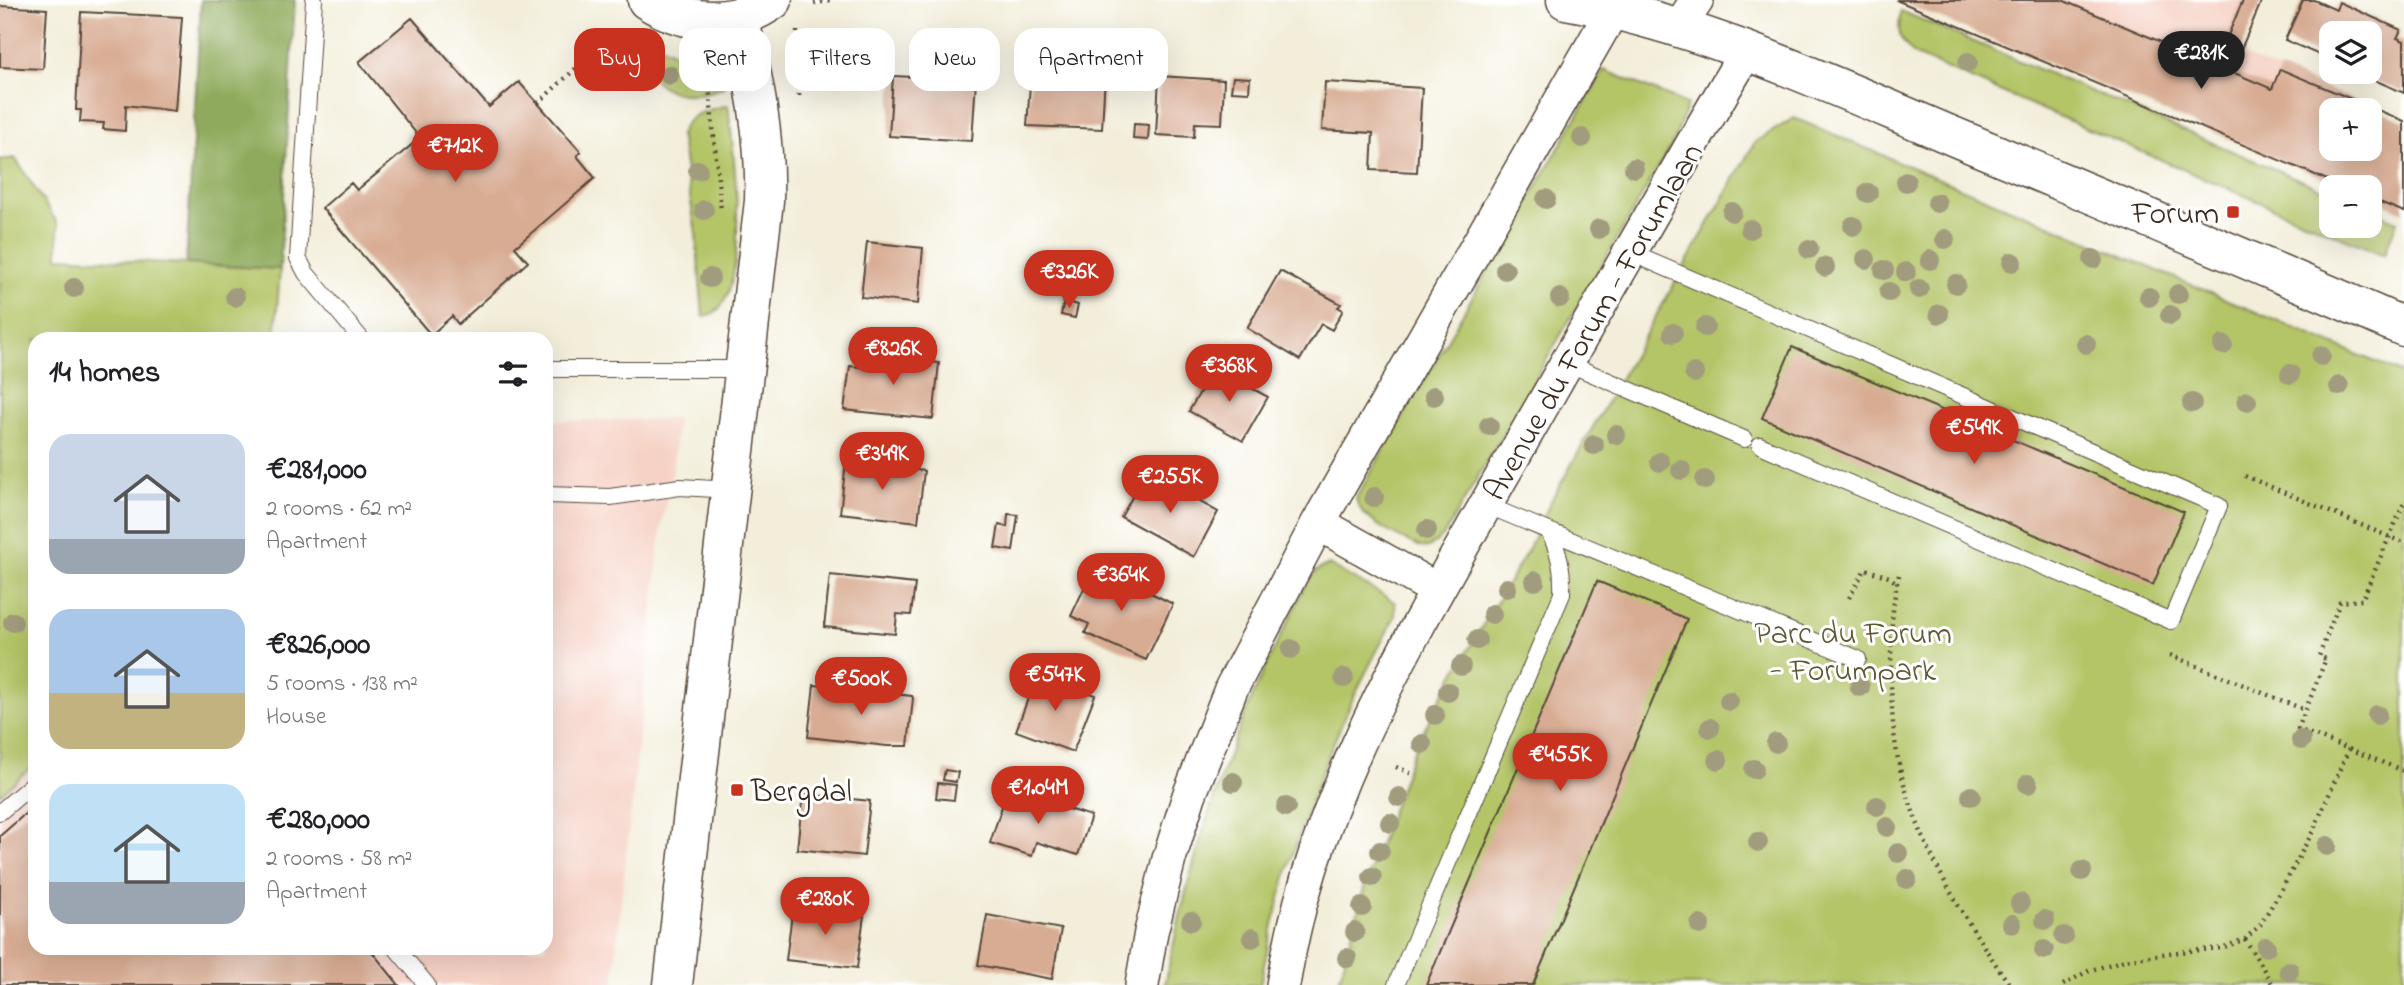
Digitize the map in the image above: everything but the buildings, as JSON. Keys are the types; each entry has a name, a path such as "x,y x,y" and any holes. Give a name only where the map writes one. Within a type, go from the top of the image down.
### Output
{"main road":[{"path":"647,0 662,10 687,19 713,21 739,17 774,0"},
{"path":"1566,0 1614,8 1688,13 1746,52 1833,86 2404,327"},
{"path":"673,985 732,490 765,180 761,124 739,17"}],"street":[{"path":"1142,985 1151,932 1189,796 1231,690 1318,523 1614,8"},
{"name":"Avenue du Forum - Forumlaan","path":"1283,985 1309,874 1332,805 1358,741 1396,664 1746,52"},
{"path":"1318,523 1437,590"}],"lane":[{"path":"314,0 298,258 306,273 355,332"},
{"path":"1631,253 2219,506 2171,621 1760,446"},
{"path":"1567,363 1744,439"},
{"path":"553,369 745,369"},
{"path":"553,495 602,498 680,487 732,490"},
{"path":"1486,506 1858,659"},
{"path":"1396,985 1562,594 1561,561 1549,532"},
{"path":"0,812 28,788"},
{"path":"402,955 427,985"}],"path":[{"path":"814,4 830,0"},
{"path":"538,103 574,70"},
{"path":"709,91 722,223"},
{"path":"2245,476 2404,543"},
{"path":"2404,503 2362,600 2340,601 2319,656 2326,659 2298,729 2404,771"},
{"path":"1849,598 1865,569 1889,577 1897,583"},
{"path":"1899,575 1891,645 1891,705 1901,774 1911,810 1944,881 2010,985"},
{"path":"2170,656 2305,710"},
{"path":"2063,985 2088,971 2125,960 2222,948 2245,939 2260,925 2283,887 2313,831 2349,749"},
{"path":"1396,767 1413,774"},
{"path":"2245,939 2273,985"}],"shaded area":[{"path":"1898,0 2262,0 2239,54 2347,98 2319,98 2319,161 2382,161 2382,112 2404,121 2404,212 2382,203 2382,175 2319,177"},
{"path":"677,419 673,469 662,522 614,985 0,985 0,794 28,770 28,955 553,955 553,421"}],"green space":[{"path":"201,0 295,0 280,269 186,264"},
{"path":"1901,11 2319,188 2319,227 1915,55 1900,36"},
{"path":"665,48 679,55 679,91 711,91 687,94 665,88"},
{"path":"1604,70 1687,104 1675,139 1444,535 1428,548 1421,547 1392,534 1373,521 1359,506 1356,498"},
{"path":"728,105 736,187 736,257 730,287 720,308 703,316 696,233 680,134 693,116"},
{"name":"Parc du Forum - Forumpark","path":"1794,118 2404,374 2404,985 1338,985 1365,885 1412,755 1432,714 1529,548 1552,499 1755,142"},
{"path":"15,158 58,224 58,257 280,269 276,332 28,332 28,770 0,794 0,160"},
{"path":"2382,214 2397,221 2384,255 2344,238 2382,238"},
{"path":"1329,565 1395,603 1395,616 1349,707 1308,808 1276,913 1260,985 1165,985 1199,843 1230,751 1268,662 1305,586 1315,572"}],"place":[{"name":"Forum","path":"2233,212"},
{"name":"Bergdal","path":"737,790"}]}
